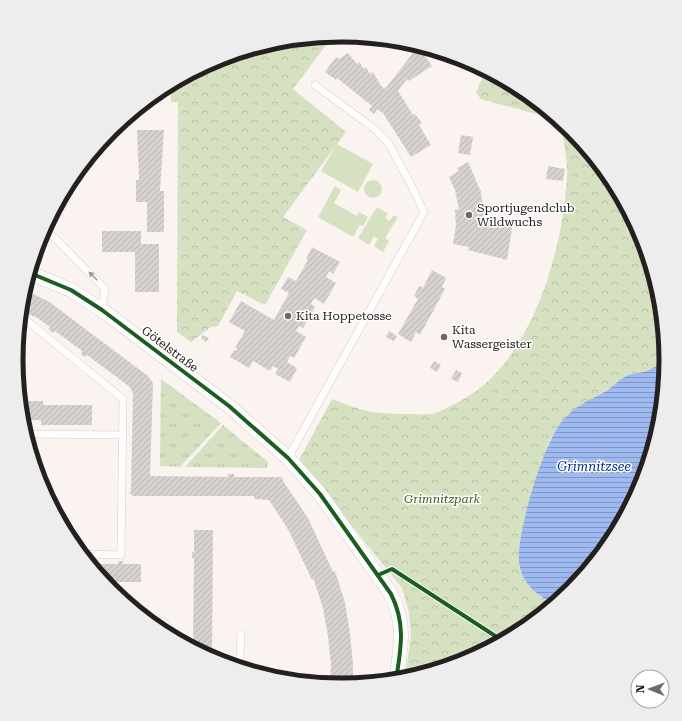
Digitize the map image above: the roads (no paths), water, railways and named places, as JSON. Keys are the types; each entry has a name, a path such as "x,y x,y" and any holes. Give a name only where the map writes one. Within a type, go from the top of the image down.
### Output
{"street":[{"name":"Götelstraße","path":"35,275 71,290 102,310 229,406 288,458 320,494 392,594 398,606 401,619 402,638 397,673"}],"lane":[{"path":"288,458 424,212 389,144 376,130 315,85"},
{"path":"49,234 54,237 105,289 102,310"},
{"path":"26,320 123,399 121,555 89,554"},
{"path":"32,434 123,435"},
{"path":"239,662 241,634"}],"water":[{"name":"Grimnitzsee","path":"659,365 653,423 635,482 616,520 593,554 580,570 549,601 533,590 525,580 520,568 519,557 520,541 528,504 546,451 554,433 565,417 572,411 606,391 626,376 646,371"}],"place":[{"name":"Sportjugendclub Wildwuchs","path":"469,215"},
{"name":"Kita Hoppetosse","path":"288,316"},
{"name":"Kita Wassergeister","path":"444,337"}],"park label":[{"name":"Grimnitzpark","path":"442,499"}]}
